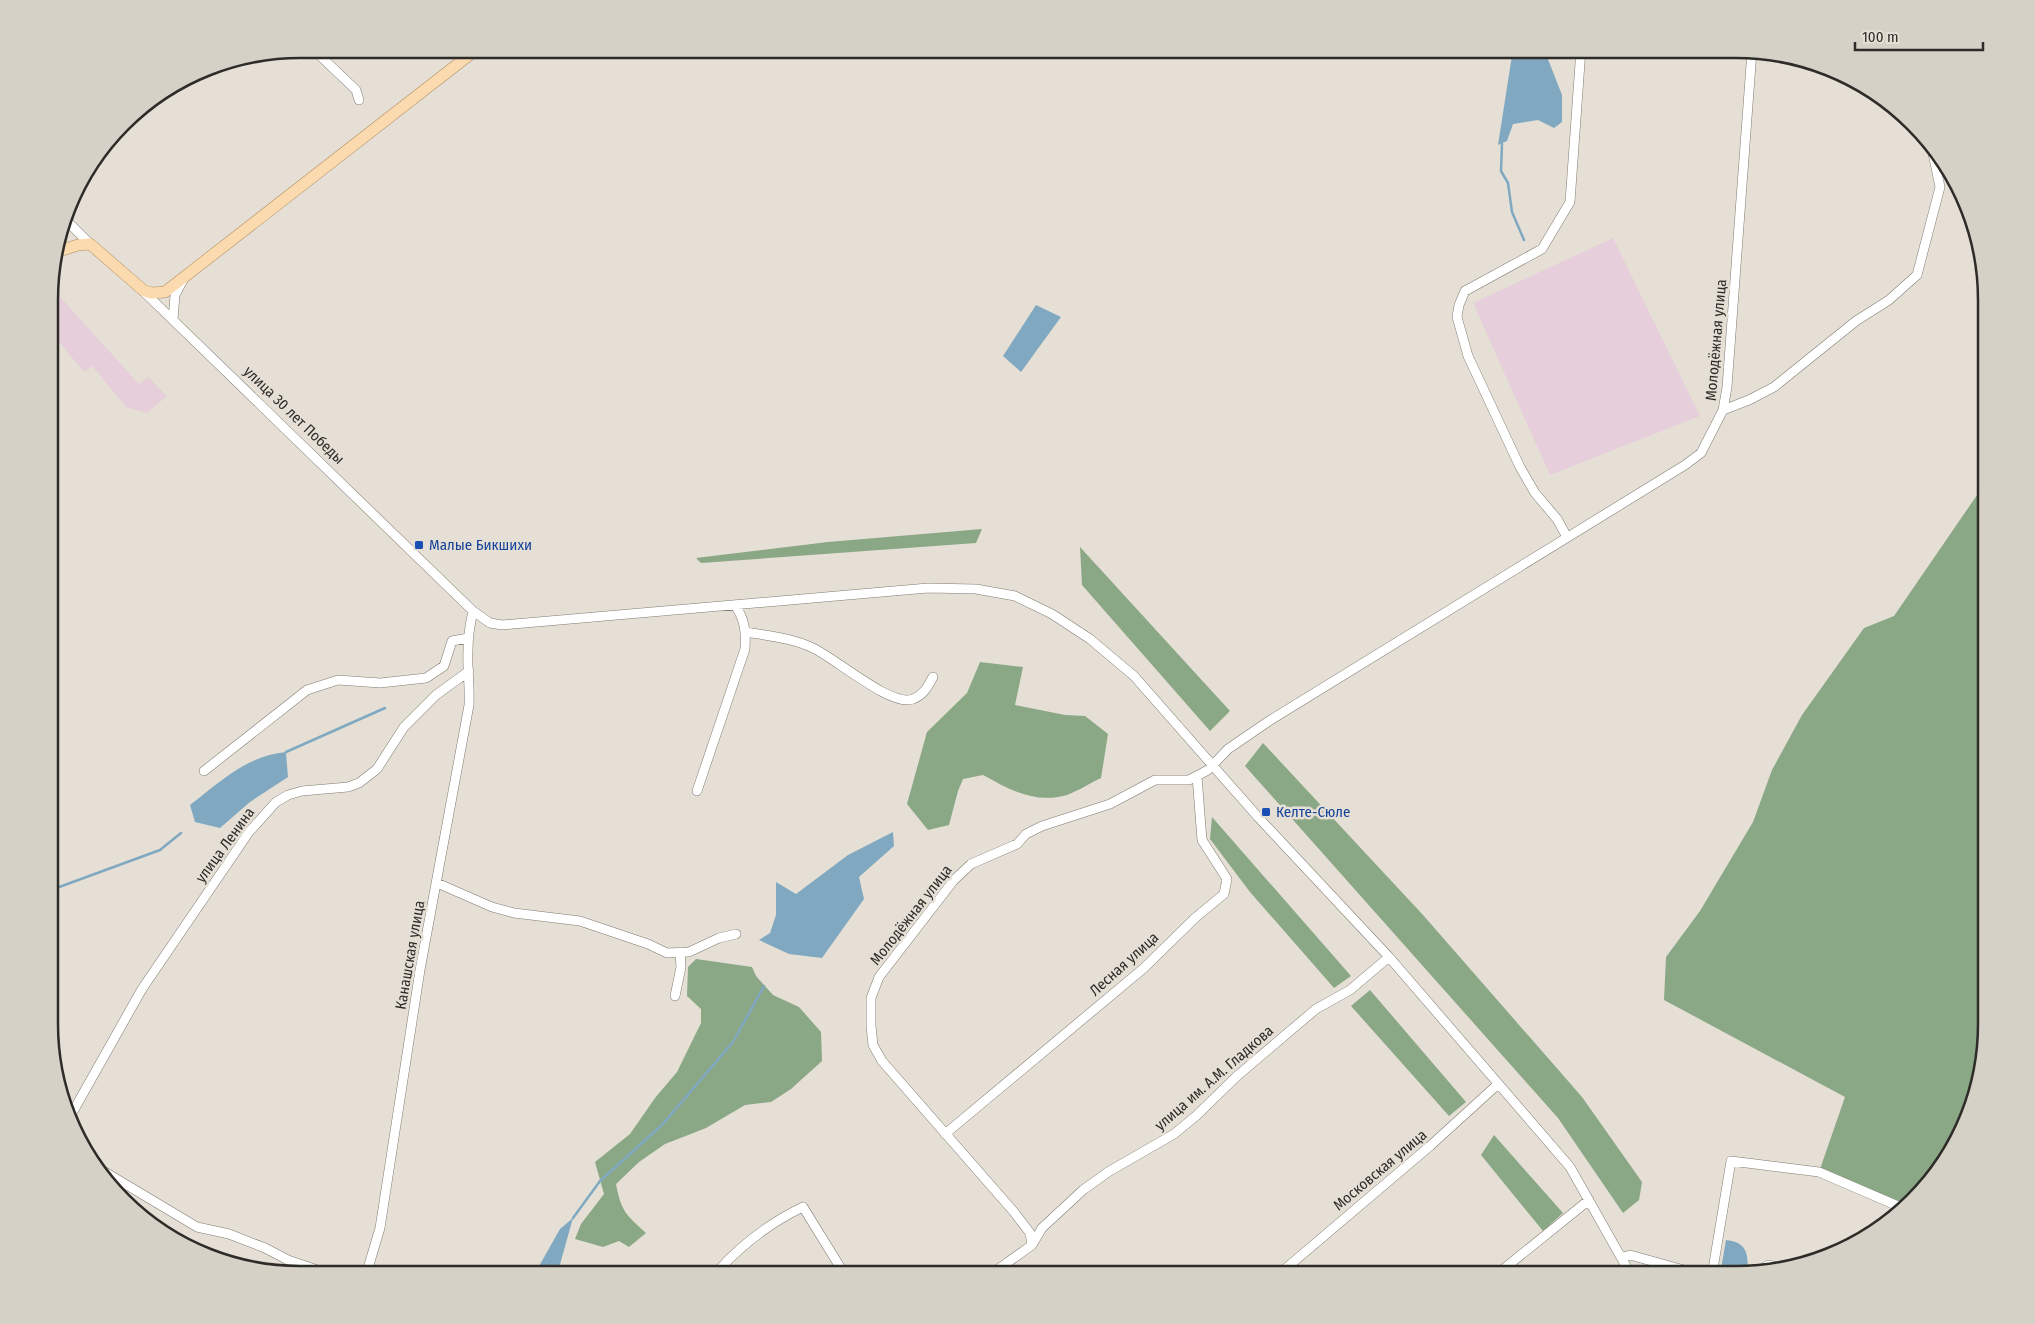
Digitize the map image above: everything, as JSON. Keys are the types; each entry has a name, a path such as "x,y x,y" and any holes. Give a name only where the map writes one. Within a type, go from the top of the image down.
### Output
{"main road":[{"path":"142,290 151,294 165,292 183,280 466,58"},
{"path":"63,249 90,244"},
{"name":"улица 30 лет Победы","path":"90,244 142,290"}],"street":[{"path":"322,58 356,90 359,100"},
{"path":"1567,537 1557,519 1535,493 1520,467 1468,356 1457,317 1458,305 1465,291 1542,249 1570,202 1580,58"},
{"name":"Молодёжная улица","path":"1032,1245 1030,1233 882,1061 873,1045 871,1011 871,998 879,977 954,880 971,864 1017,844 1026,834 1042,826 1110,804 1155,780 1189,780 1208,770 1228,749 1269,721 1685,465 1701,453 1723,410 1727,387 1751,58"},
{"name":"Молодёжная улица","path":"1723,410 1749,400 1774,386 1856,321 1889,300 1917,275 1940,187 1935,162"},
{"path":"70,224 90,244"},
{"path":"173,320 175,295 183,280"},
{"name":"улица 30 лет Победы","path":"142,290 473,611 490,623 502,625 928,588 976,589 1015,596 1052,614 1090,639 1134,676 1258,817 1388,958 1570,1166 1626,1266"},
{"path":"697,791 745,649 746,632 742,616 735,605"},
{"name":"Канашская улица","path":"369,1266 380,1228 420,970 469,705 468,638 473,611"},
{"path":"746,632 792,640 811,647 824,653 878,690 903,701 913,700 925,692 933,677"},
{"path":"204,770 307,690 338,680 380,683 426,678 444,666 452,641 468,638"},
{"name":"улица Ленина","path":"74,1111 142,989 249,832 276,802 288,795 302,790 348,787 359,782 377,769 404,727 436,695 469,671"},
{"name":"Лесная улица","path":"945,1134 1088,1016 1224,894 1227,879 1202,840 1197,776"},
{"path":"437,883 514,913 580,921 648,944 668,953 689,952 718,938 736,934"},
{"path":"675,996 681,967 680,952"},
{"name":"улица им. А.М. Гладкова","path":"1003,1266 1032,1245 1042,1228 1083,1190 1108,1172 1174,1134 1197,1115 1237,1076 1316,1009 1350,990 1388,958"},
{"name":"Московская улица","path":"1289,1266 1430,1146 1497,1084"},
{"path":"1714,1266 1731,1162 1819,1172 1896,1205"},
{"path":"109,1175 197,1227 229,1234 306,1266"},
{"path":"1507,1266 1589,1200"},
{"path":"722,1266 733,1254 781,1217 803,1207 839,1266"},
{"path":"1622,1258 1630,1254 1671,1266"}],"shaded area":[{"path":"1613,238 1700,416 1550,475 1473,303"},
{"path":"58,295 139,384 148,377 167,396 147,413 126,407 92,366 84,372 58,340"}],"green space":[{"path":"1978,494 1977,1041 1973,1072 1965,1102 1953,1132 1928,1172 1907,1196 1896,1205 1819,1172 1845,1097 1664,1000 1666,957 1700,911 1753,822 1772,770 1802,715 1864,628 1894,616"},
{"path":"982,529 976,543 701,563 696,558 828,542"},
{"path":"1080,547 1230,711 1210,731 1082,585"},
{"path":"980,662 1023,667 1015,705 1065,715 1085,716 1108,734 1101,778 1067,795 1044,798 1023,794 983,775 963,779 949,825 928,830 907,804 927,732 967,693"},
{"path":"1263,743 1423,915 1582,1097 1642,1182 1639,1200 1623,1213 1558,1118 1245,766"},
{"path":"1212,817 1351,976 1334,988 1250,892 1210,839"},
{"path":"696,959 752,967 756,976 773,995 799,1007 821,1032 822,1061 791,1089 771,1102 745,1105 706,1128 665,1144 639,1162 616,1184 625,1212 646,1233 629,1247 619,1241 603,1247 575,1239 581,1224 604,1194 595,1162 630,1134 655,1098 677,1072 701,1023 701,1009 687,996 688,967"},
{"path":"1370,990 1466,1102 1449,1116 1351,1006"},
{"path":"1494,1135 1563,1213 1543,1231 1481,1155"}],"water":[{"path":"1512,58 1548,58 1562,95 1562,122 1554,128 1538,120 1513,124 1507,141 1498,145"},
{"path":"1036,305 1061,317 1021,372 1003,356"},
{"path":"286,752 288,777 250,802 220,828 195,822 190,805 234,771 258,759"},
{"path":"893,832 894,846 859,877 864,899 822,958 789,954 759,940 770,933 776,915 776,882 796,894 848,855"},
{"path":"573,1218 560,1266 539,1266 560,1229"},
{"path":"1726,1240 1739,1244 1746,1251 1748,1266 1722,1266"}],"waterway":[{"path":"1502,144 1501,171 1508,183 1512,212 1524,240"},
{"path":"286,752 385,708"},
{"path":"58,887 160,850 181,833"},
{"path":"573,1218 600,1181 662,1125 733,1042 764,986"}],"place":[{"name":"Малые Бикшихи","path":"419,545"},
{"name":"Келте-Сюле","path":"1266,812"}]}
